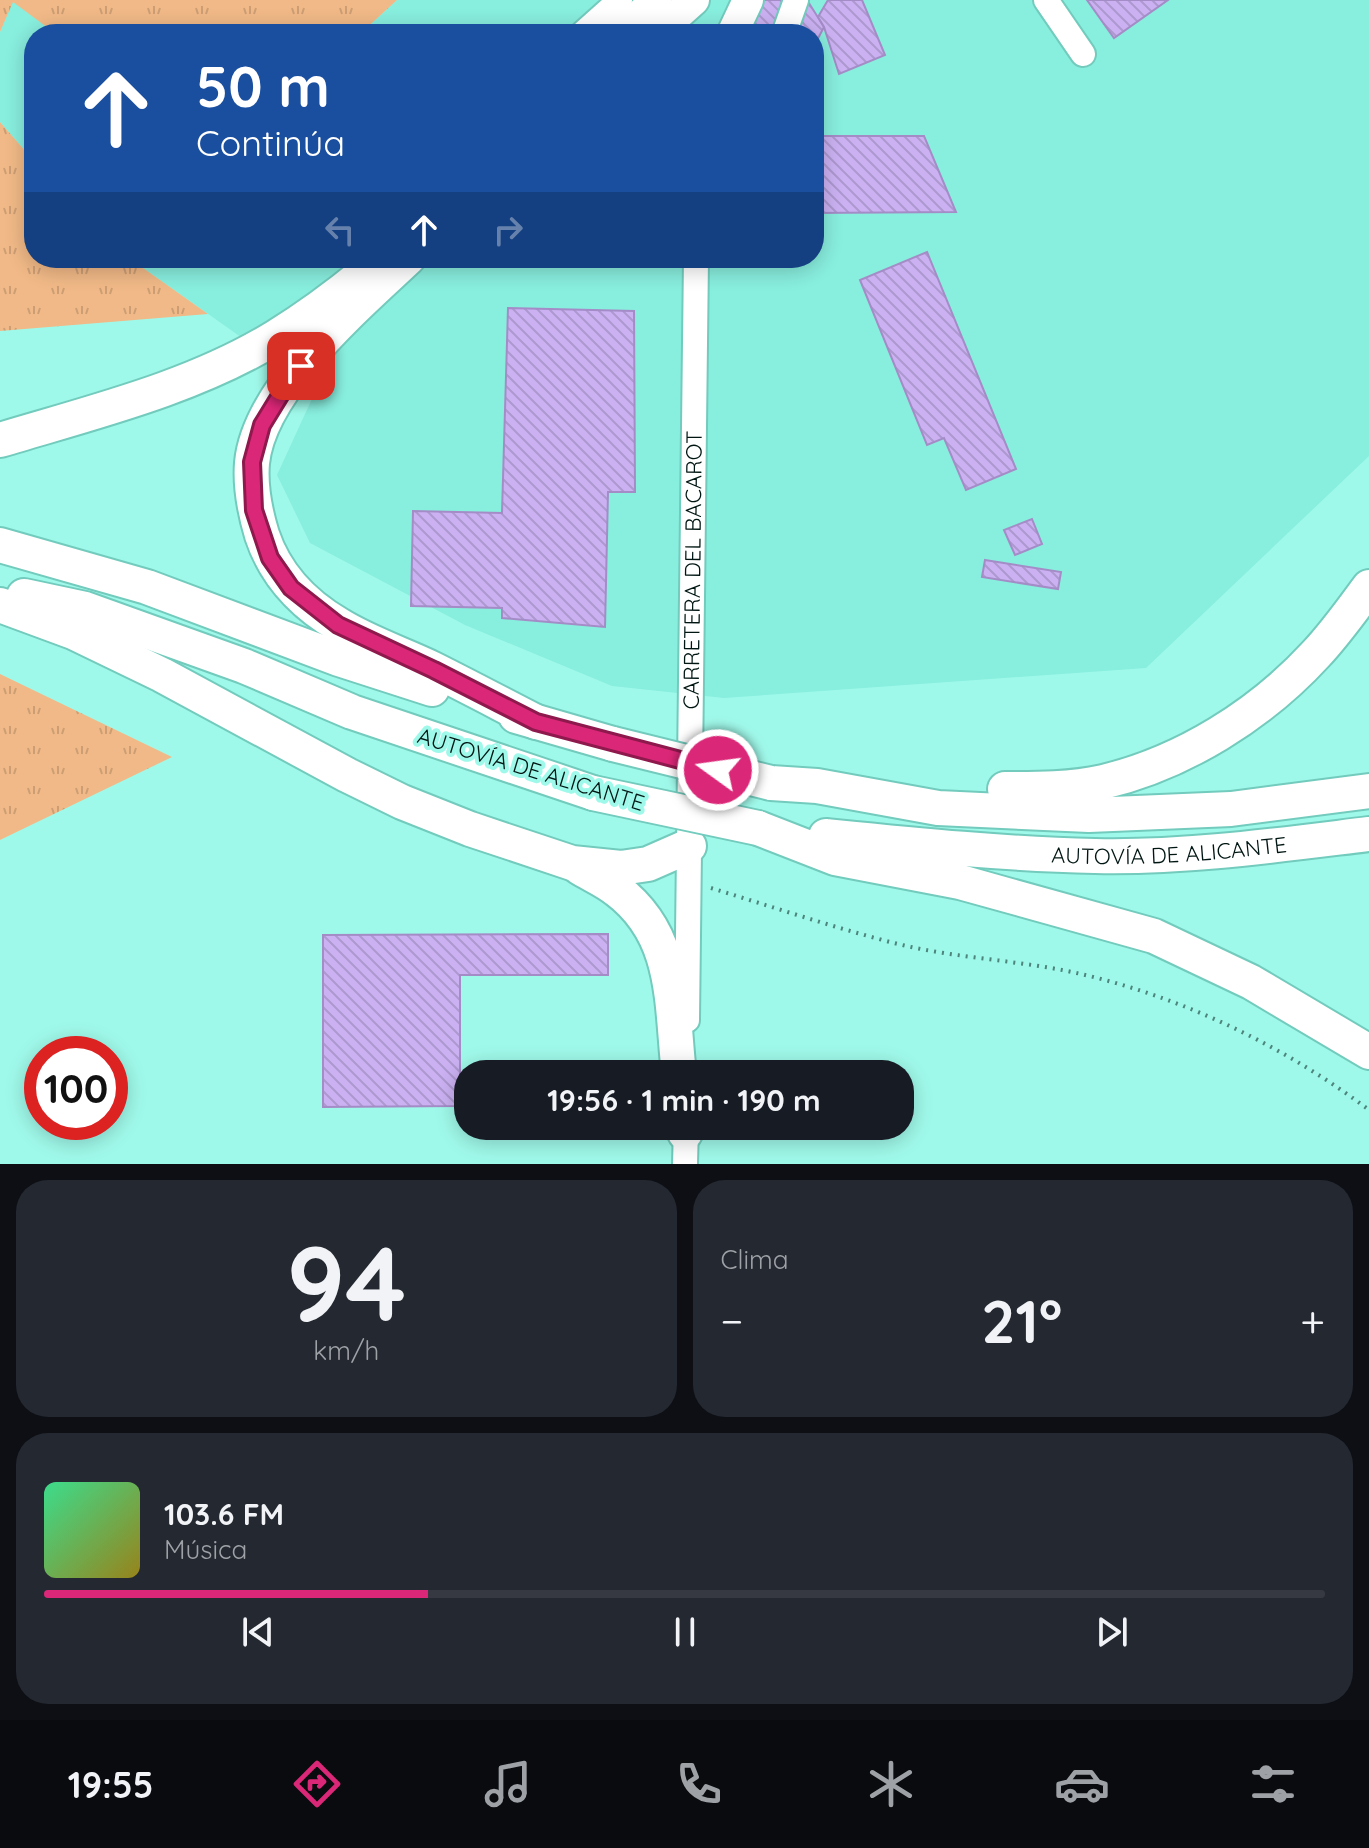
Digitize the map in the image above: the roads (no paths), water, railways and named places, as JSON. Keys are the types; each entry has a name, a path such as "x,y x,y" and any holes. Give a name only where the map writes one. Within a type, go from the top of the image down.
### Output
{"highway":[{"path":"0,440 140,398 224,364 276,337 369,268"},
{"path":"398,268 336,327 289,381 262,425 252,462 254,510 270,558 291,588 338,625 536,722"},
{"name":"AUTOVÍA DE ALICANTE","path":"0,545 147,587 339,659 536,722 771,783 847,791 938,808 1089,815 1231,809 1369,791"},
{"path":"847,791 943,788 1051,790 1103,782 1159,763 1210,738 1261,705 1317,653 1369,587"},
{"name":"AUTOVÍA DE ALICANTE","path":"0,590 85,609 244,666 352,712 593,793 758,828 954,849 1097,856 1250,849 1369,834"},
{"path":"0,605 73,632 162,675 402,802 470,829 572,863 619,891 652,927 665,955 678,1060"},
{"path":"758,828 835,858 960,882 1154,936 1251,982 1369,1052"},
{"path":"572,863 621,868 648,864 689,846"}],"main road":[{"path":"661,23 694,0"},
{"path":"737,24 748,0"}],"street":[{"path":"593,24 620,0"},
{"path":"788,24 796,0"},
{"path":"1046,0 1083,54"},
{"name":"CARRETERA DEL BACAROT","path":"686,1060 696,268"}]}
